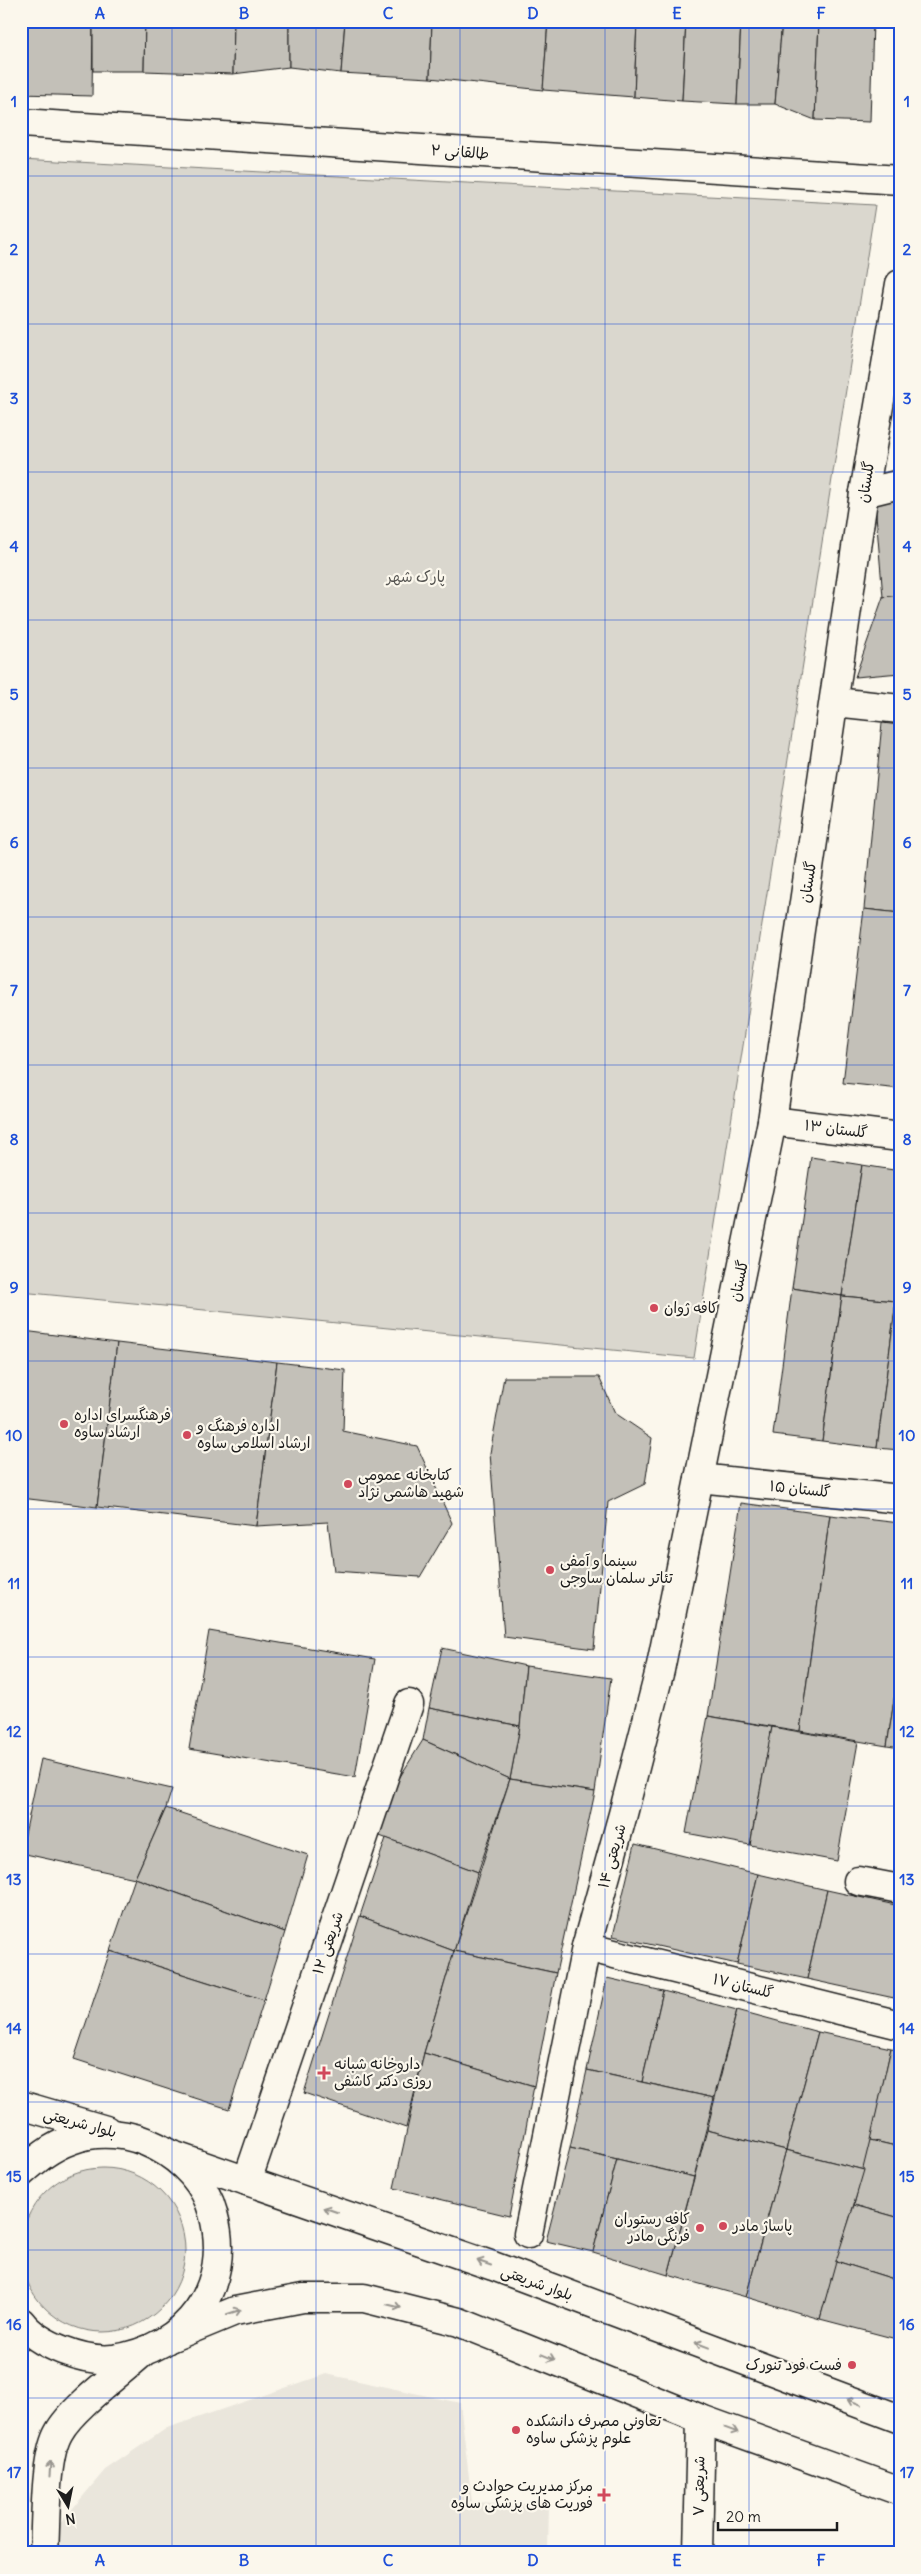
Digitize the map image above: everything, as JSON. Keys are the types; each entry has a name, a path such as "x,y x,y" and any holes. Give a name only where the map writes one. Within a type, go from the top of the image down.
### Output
{"street":[{"name":"طالقانی ۲","path":"21,123 900,180"},
{"name":"گلستان","path":"699,1478 772,1121 835,702 864,492 900,284"},
{"path":"864,492 900,484"},
{"path":"835,702 900,709"},
{"name":"گلستان ۱۳","path":"772,1121 900,1137"},
{"name":"گلستان ۱۵","path":"699,1478 900,1499"},
{"name":"شریعتی ۱۴","path":"528,2234 586,1947 660,1670 699,1478"},
{"name":"شریعتی ۱۲","path":"246,2181 409,1704"},
{"path":"858,1881 900,1889"},
{"name":"گلستان ۱۷","path":"586,1947 900,2025"},
{"name":"بلوار شریعتی","path":"21,2105 139,2139"},
{"path":"21,2173 42,2154 72,2139 106,2134 139,2139 172,2155 197,2180 213,2211 219,2246 213,2281 197,2313 172,2337"},
{"name":"بلوار شریعتی","path":"172,2155 493,2266 900,2420"},
{"path":"44,2553 51,2454 58,2432 73,2414 142,2353 172,2337 235,2311 303,2298 364,2298 459,2322 701,2419 900,2491"},
{"path":"21,2322 49,2344 79,2356 110,2359 142,2353"},
{"name":"شریعتی ۷","path":"698,2553 701,2419"}],"shaded area":[{"path":"326,2374 460,2403 472,2502 549,2505 548,2553 57,2553 58,2526 105,2470 167,2428"}],"green space":[{"name":"پارک شهر","path":"21,159 875,205 694,1358 21,1292"},
{"path":"111,2168 127,2171 142,2177 167,2198 176,2211 182,2226 185,2250 184,2266 176,2289 155,2314 142,2323 127,2329 95,2332 79,2329 64,2323 39,2302 30,2289 24,2274 21,2242 24,2226 30,2211 51,2186 64,2177 79,2171"}],"building":[{"path":"21,21 93,21 92,96 21,94"},
{"path":"93,21 145,21 144,71 93,71"},
{"path":"145,21 234,21 233,74 144,71"},
{"path":"234,21 289,21 289,67 233,74"},
{"path":"289,21 345,21 341,73 289,67"},
{"path":"345,21 432,21 430,78 341,73"},
{"path":"432,21 548,21 543,90 430,78"},
{"path":"548,21 637,21 634,97 543,90"},
{"path":"637,21 686,21 682,101 634,97"},
{"path":"686,21 741,21 737,104 682,101"},
{"path":"741,21 782,21 775,104 737,104"},
{"path":"782,21 819,21 815,120 775,104"},
{"path":"819,21 873,21 870,122 815,120"},
{"path":"900,489 900,595 883,597 874,491"},
{"path":"900,595 900,673 855,677 883,597"},
{"path":"882,723 900,725 900,913 864,909"},
{"path":"864,909 900,913 900,1089 843,1083"},
{"path":"811,1157 862,1165 842,1296 792,1288"},
{"path":"862,1165 900,1171 900,1276 896,1301 842,1296"},
{"path":"792,1288 842,1296 822,1441 773,1435"},
{"path":"842,1296 896,1301 877,1448 822,1441"},
{"path":"896,1301 900,1302 900,1450 877,1448"},
{"name":"فرهنگسرای اداره ارشاد ساوه","path":"24,1331 117,1343 97,1507 21,1498 21,1350"},
{"name":"اداره فرهنگ و ارشاد اسلامی ساوه","path":"117,1343 277,1362 256,1526 97,1507"},
{"name":"کتابخانه عمومی شهید هاشمی نژاد","path":"277,1362 345,1370 343,1431 417,1446 452,1523 420,1577 334,1571 328,1522 256,1526"},
{"name":"سینما و آمفی تئاتر سلمان ساوجی","path":"504,1377 599,1377 615,1413 652,1438 645,1484 608,1502 594,1649 504,1637 490,1453"},
{"path":"741,1503 830,1515 800,1731 708,1716"},
{"path":"830,1515 900,1523 900,1661 887,1746 800,1731"},
{"path":"209,1631 375,1659 355,1777 189,1749"},
{"path":"442,1648 526,1666 520,1726 429,1708"},
{"path":"900,1661 900,1748 887,1746"},
{"path":"526,1666 611,1678 595,1792 510,1779 520,1726"},
{"path":"429,1708 520,1726 510,1779 423,1740"},
{"path":"708,1716 772,1727 750,1845 686,1833"},
{"path":"772,1727 858,1742 837,1861 750,1845"},
{"path":"423,1740 510,1779 478,1872 366,1831"},
{"path":"41,1759 172,1789 166,1808 135,1878 21,1853"},
{"path":"510,1779 595,1792 556,1973 454,1951"},
{"path":"166,1808 308,1855 285,1932 135,1878"},
{"path":"386,1838 478,1872 454,1951 360,1916"},
{"path":"635,1844 758,1874 737,1964 613,1936"},
{"path":"758,1874 827,1890 807,1979 737,1964"},
{"path":"135,1878 285,1932 264,2000 110,1951"},
{"path":"827,1890 900,1906 900,1969 894,1998 807,1979"},
{"path":"360,1916 454,1951 424,2053 406,2128 304,2093"},
{"path":"110,1951 264,2000 229,2109 74,2059"},
{"path":"454,1951 556,1973 534,2086 424,2053"},
{"path":"607,1978 663,1991 642,2082 587,2070"},
{"path":"663,1991 737,2010 714,2098 642,2082"},
{"path":"737,2010 818,2032 786,2150 707,2130"},
{"path":"818,2032 891,2048 864,2170 786,2150"},
{"path":"891,2048 900,2050 900,2147 870,2140"},
{"path":"424,2053 534,2086 509,2216 394,2188"},
{"path":"587,2070 714,2098 694,2177 570,2148"},
{"name":"پاساژ مادر","path":"707,2130 786,2150 746,2297 668,2275"},
{"path":"870,2140 900,2147 900,2218 854,2205"},
{"path":"570,2148 617,2159 593,2252 546,2241"},
{"path":"786,2150 864,2170 820,2319 746,2297"},
{"path":"617,2159 694,2177 668,2275 593,2252"},
{"path":"854,2205 900,2218 900,2281 836,2261"},
{"path":"836,2261 900,2281 900,2340 820,2319"}],"place":[{"name":"کافه ژوان","path":"654,1308"},
{"name":"فرهنگسرای اداره ارشاد ساوه","path":"64,1424"},
{"name":"اداره فرهنگ و ارشاد اسلامی ساوه","path":"187,1435"},
{"name":"کتابخانه عمومی شهید هاشمی نژاد","path":"348,1484"},
{"name":"سینما و آمفی تئاتر سلمان ساوجی","path":"550,1570"},
{"name":"داروخانه شبانه روزی دکتر کاشفی","path":"324,2073"},
{"name":"پاساژ مادر","path":"723,2226"},
{"name":"کافه رستوران فرنگی مادر","path":"700,2228"},
{"name":"فست فود تنورک","path":"852,2365"},
{"name":"تعاونی مصرف دانشکده علوم پزشکی ساوه","path":"516,2430"},
{"name":"مرکز مدیریت حوادث و فوریت های پزشکی ساوه","path":"604,2495"}]}
